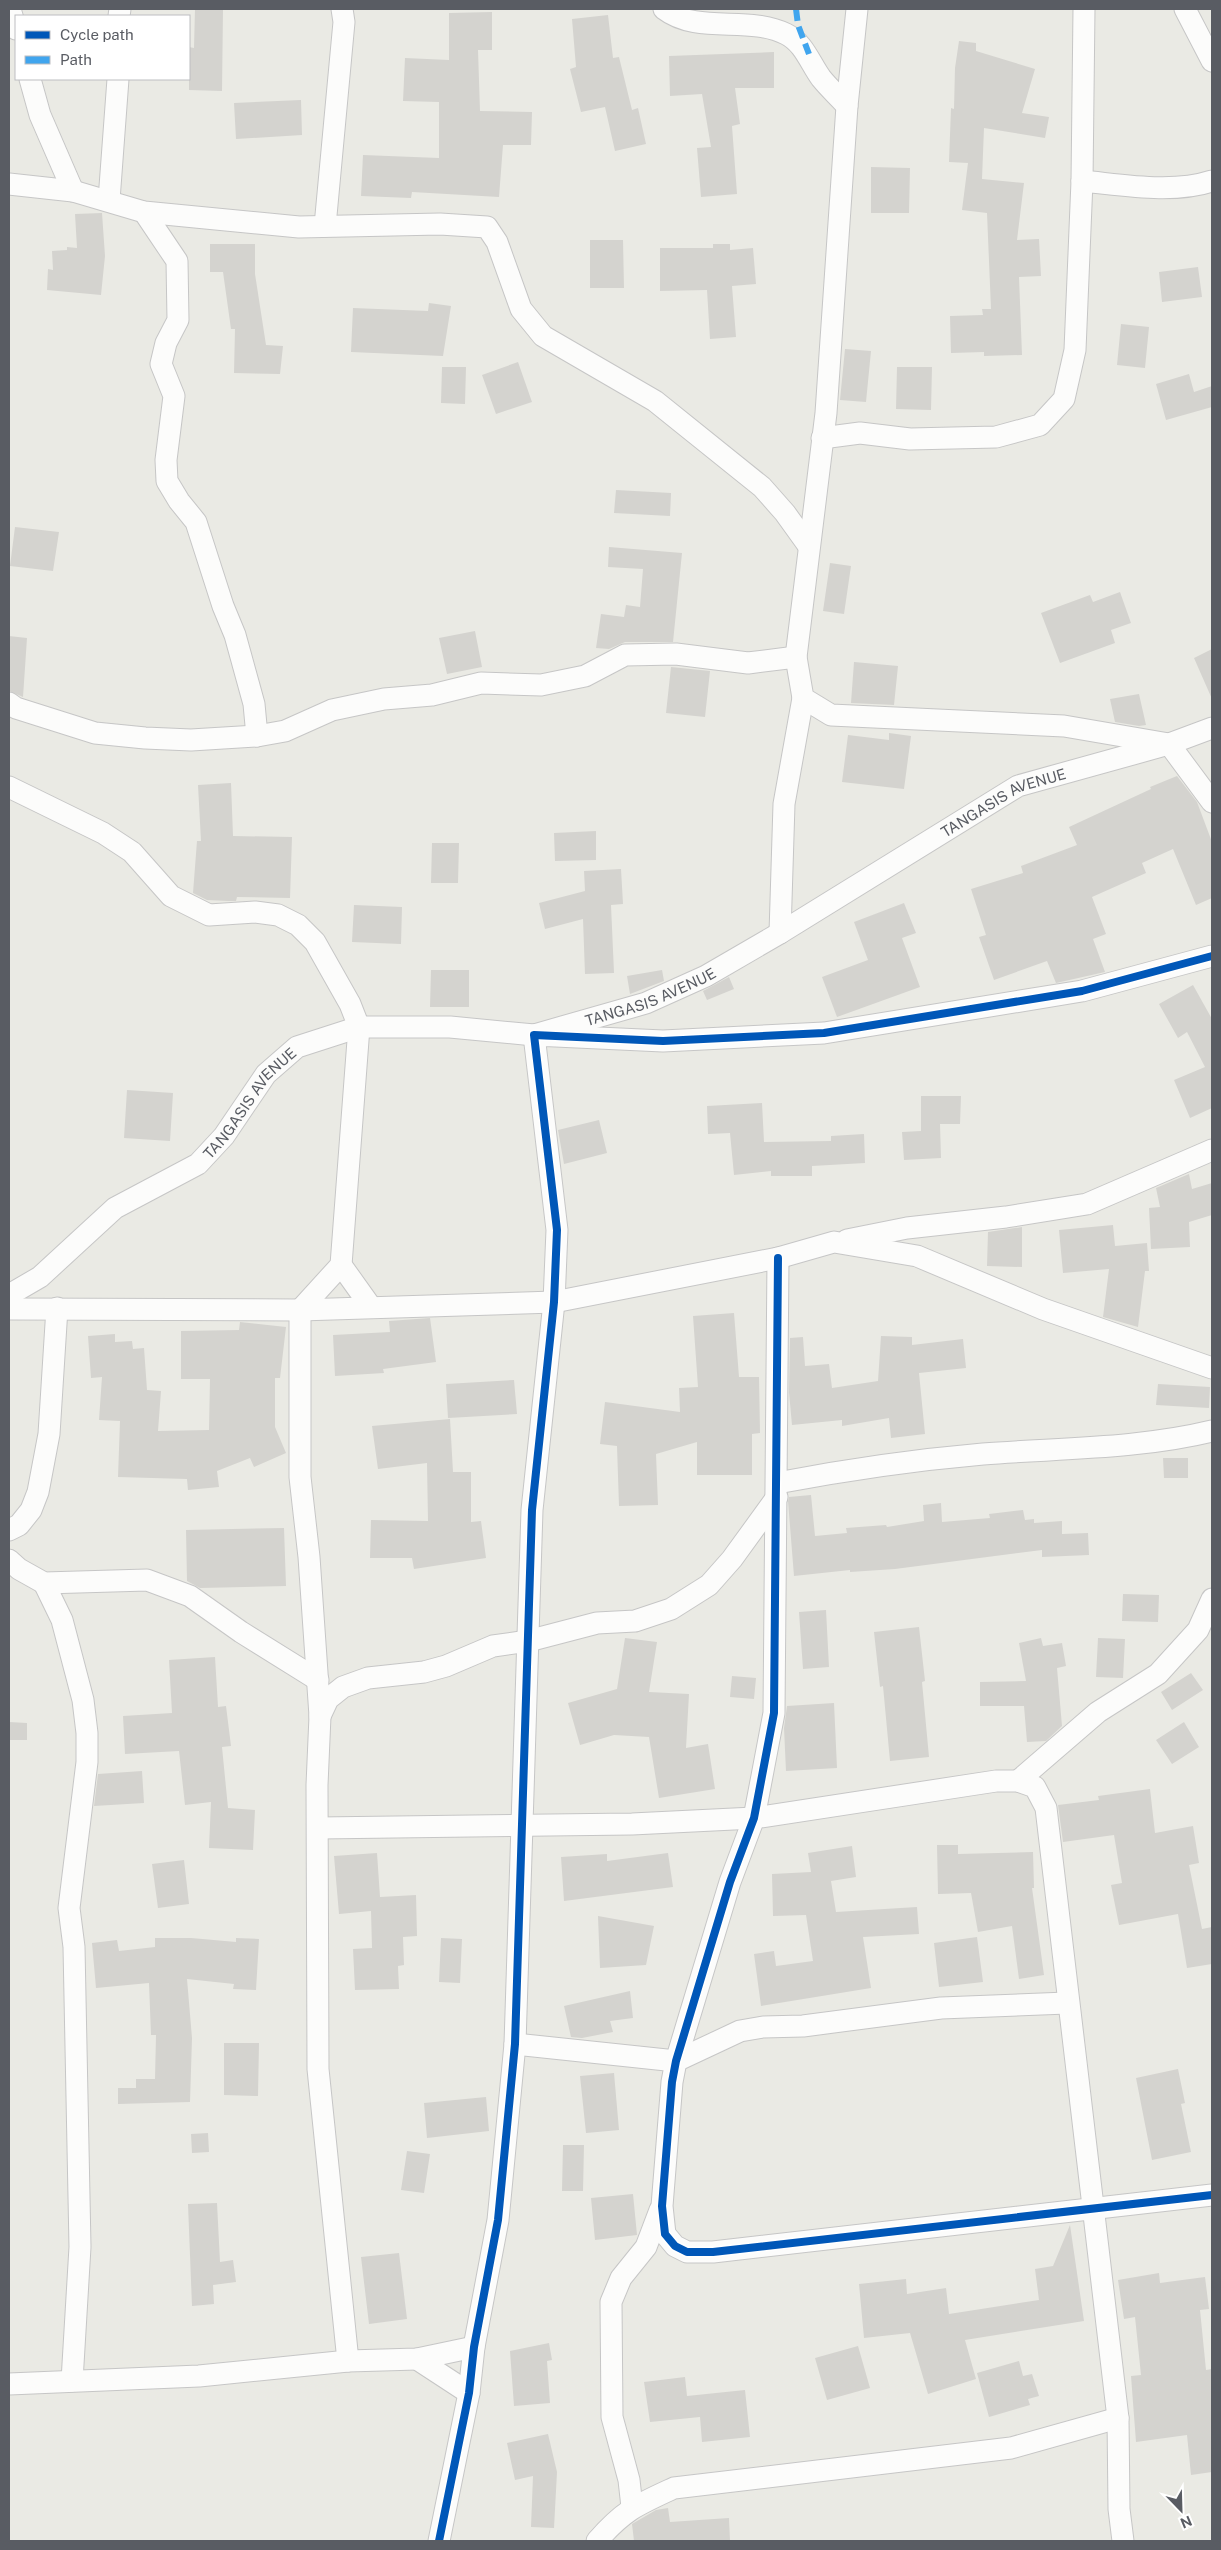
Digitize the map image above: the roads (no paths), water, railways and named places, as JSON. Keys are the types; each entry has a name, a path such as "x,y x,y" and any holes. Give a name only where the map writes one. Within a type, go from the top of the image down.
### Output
{"street":[{"path":"10,9 15,26"},
{"path":"325,226 344,22 342,9"},
{"path":"664,9 673,16 697,22 762,26 787,34 808,54 821,77 847,106"},
{"path":"780,933 784,804 803,698 796,657 822,438 836,282 847,106 857,9"},
{"path":"822,438 860,433 910,439 996,437 1040,425 1064,399 1075,350 1082,181 1084,9"},
{"path":"1185,9 1212,61"},
{"path":"30,80 40,115 73,191"},
{"path":"109,200 118,80"},
{"path":"1082,181 1132,186 1196,186 1212,181"},
{"path":"9,184 73,191 109,200 144,212 300,227 440,224 487,227 497,242 521,309 543,336 655,401 762,487 808,545"},
{"path":"144,212 176,261 178,320 166,343 161,364 174,396 166,460 167,481 179,501 196,522 202,538 223,606 235,635 254,704 257,736"},
{"path":"9,703 16,708 95,733 191,740 257,736 285,731 332,710 384,699 432,695 481,682 541,685 568,680 585,676 625,655 676,654 748,663 796,657"},
{"path":"803,698 831,715 1064,726 1169,744 1212,802"},
{"name":"TANGASIS AVENUE","path":"9,1295 40,1277 115,1208 198,1164 224,1136 266,1074 297,1047 359,1027 450,1026 534,1035 646,1003 706,976 780,933 1018,786 1169,744 1212,728"},
{"path":"9,787 103,833 132,852 171,896 209,915 255,912 278,915 298,925 315,942 350,1004 359,1027 341,1265 300,1310 300,1477 320,1716 317,1785 319,1828 318,2069 348,2361"},
{"path":"439,2541 469,2393 474,2347 498,2220 515,2044 532,1510 554,1302 557,1230 534,1035 663,1041 824,1033 1082,990 1212,956"},
{"path":"9,1309 300,1310 554,1302 778,1258 834,1242 907,1228 1006,1217 1087,1204 1212,1150"},
{"path":"834,1242 918,1256 1043,1309 1212,1368"},
{"path":"778,1258 774,1713 754,1818 730,1882 676,2061 672,2082 662,2206 665,2234 675,2246 688,2252 868,2236 1212,2195"},
{"path":"341,1265 371,1307"},
{"path":"9,1530 19,1525 25,1518 38,1492 49,1434 58,1308"},
{"path":"320,1716 328,1699 343,1687 368,1678 424,1672 446,1666 493,1646 528,1641 597,1623 635,1621 671,1609 709,1585 732,1559 777,1490 838,1471 981,1454 1172,1440 1212,1430"},
{"path":"9,1560 19,1569 44,1583 147,1580 190,1596 241,1632 318,1680"},
{"path":"44,1583 62,1620 83,1700 87,1733 87,1762 69,1908 74,1947 80,2247 72,2381"},
{"path":"1018,1781 1098,1712 1158,1674 1198,1630 1212,1599"},
{"path":"319,1828 521,1826 754,1818 996,1781 1018,1781 1035,1787 1046,1808 1067,2003 1094,2209 1118,2418 1119,2510 1123,2541"},
{"path":"515,2044 676,2061 740,2032 763,2027 802,2026 941,2008 1067,2003"},
{"path":"632,2507 629,2480 612,2417 611,2302 621,2278 646,2247 662,2206"},
{"path":"9,2384 199,2376 348,2361 418,2358 474,2347"},
{"path":"418,2358 469,2393"},
{"path":"597,2541 614,2522 632,2507 674,2488 946,2458 1011,2448 1118,2418"}]}
